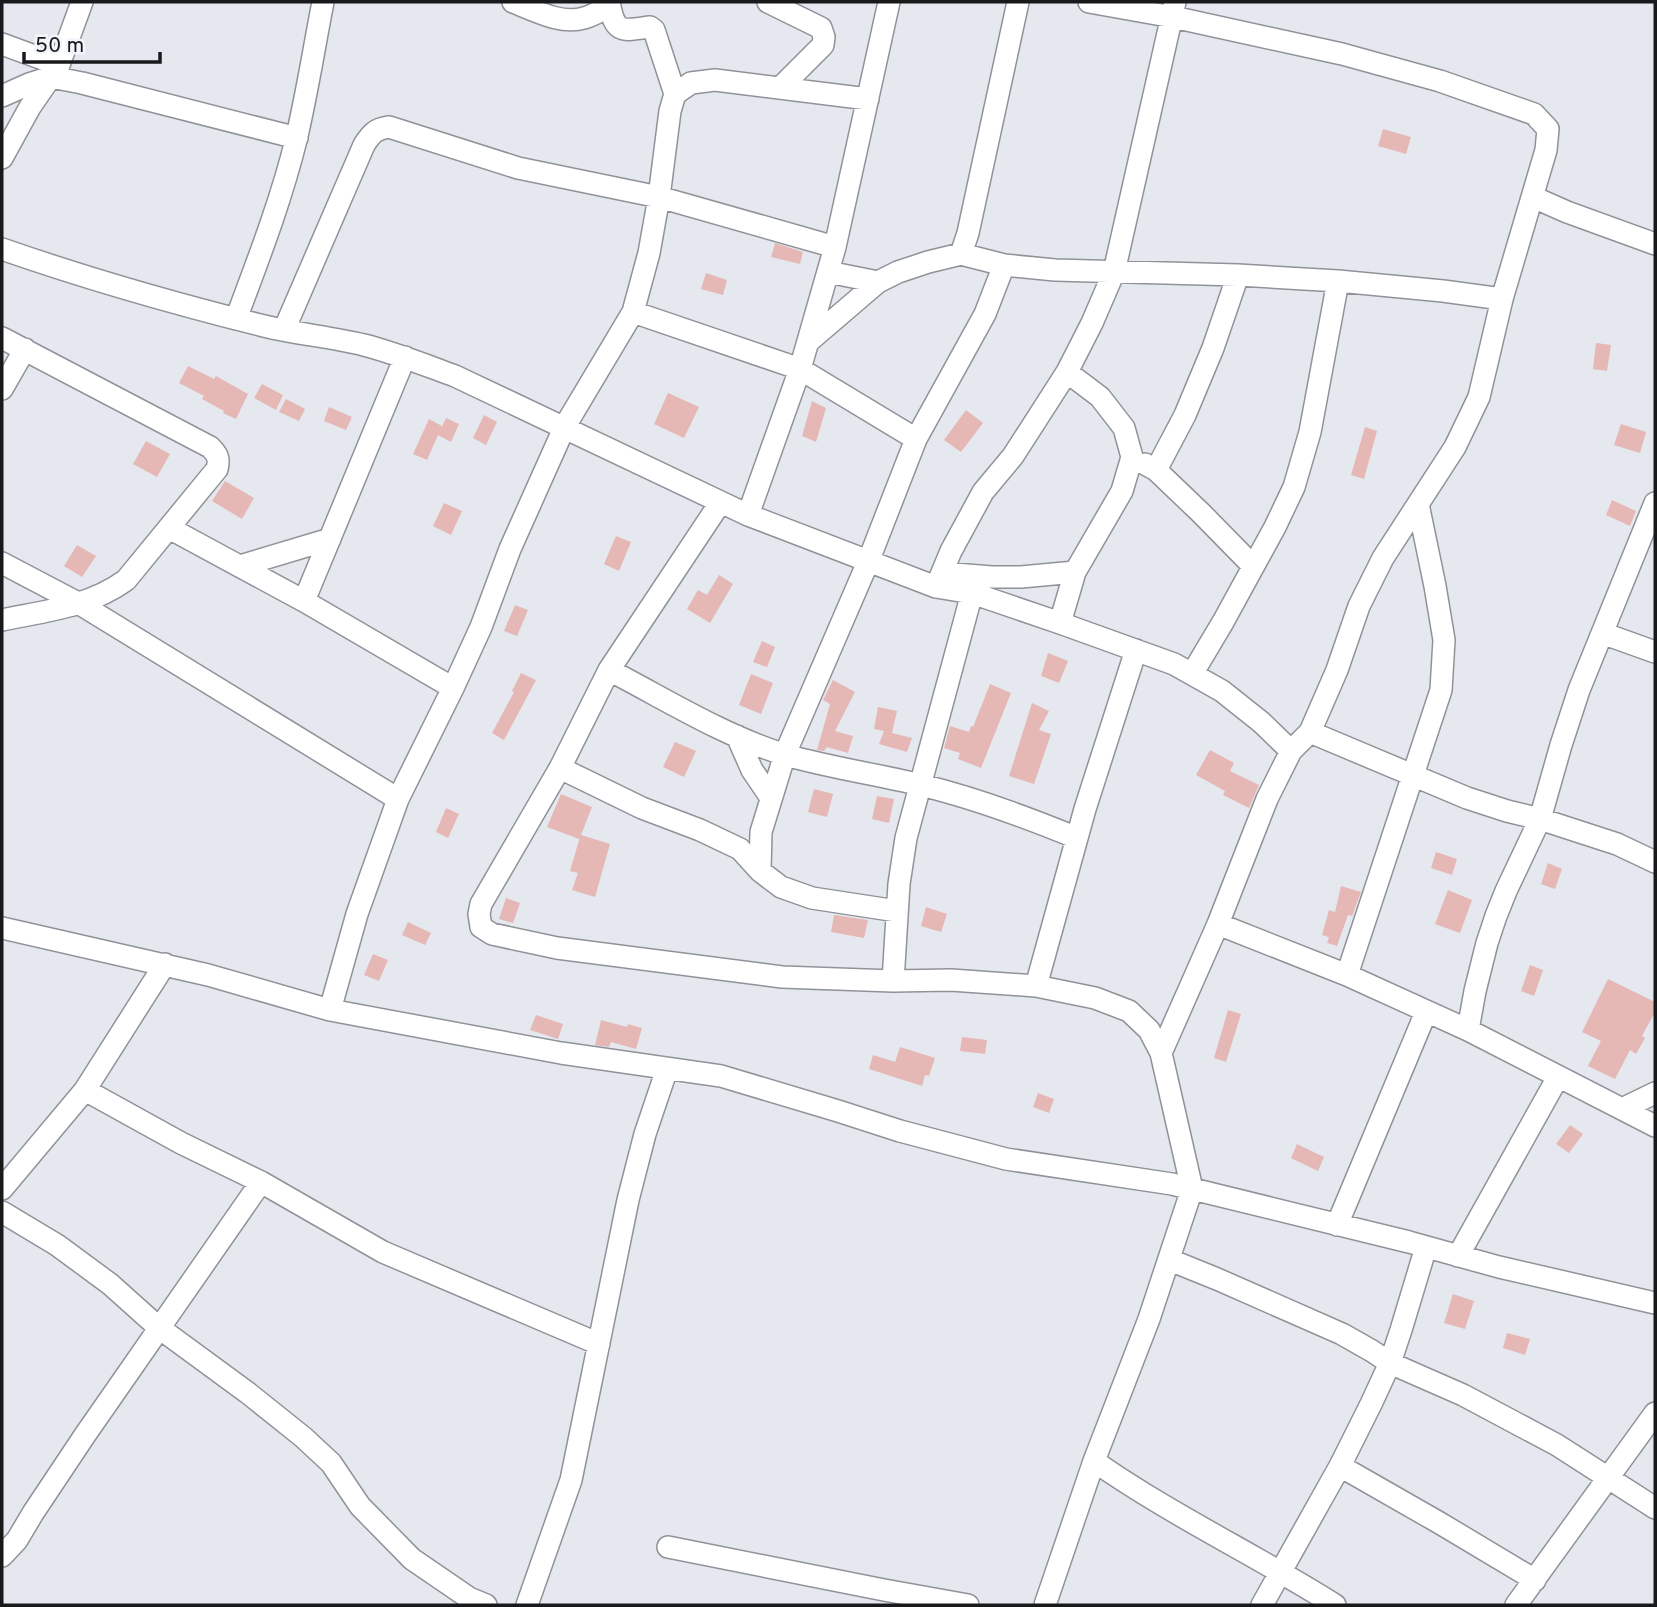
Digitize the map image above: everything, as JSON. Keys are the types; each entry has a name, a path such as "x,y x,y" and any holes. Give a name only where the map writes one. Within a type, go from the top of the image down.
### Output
{"street":[{"path":"2,158 30,107 55,71 82,2"},
{"path":"236,319 266,237 297,138 323,2"},
{"path":"330,1010 357,914 398,799 481,627 510,549 565,426 633,312 649,253 675,93 654,30 650,27 624,30 619,28 615,24 609,4 584,18 571,20 548,16 513,2"},
{"path":"768,2 821,28 824,37 823,45 780,88"},
{"path":"748,515 800,369 835,247 889,2"},
{"path":"961,254 968,233 1018,2"},
{"path":"1089,2 1174,9 1440,81 1534,114 1548,129 1546,150 1502,299 1479,397 1455,447 1383,558 1359,606 1337,670 1310,732 1292,751 1267,799 1218,924 1161,1053"},
{"path":"939,580 965,522 983,492 1013,456 1067,372 1114,272 1174,9"},
{"path":"2,44 82,83 297,138"},
{"path":"2,96 55,71"},
{"path":"675,93 691,83 715,80 868,99"},
{"path":"284,330 364,145 378,128 389,128 518,168 659,197 835,247"},
{"path":"1533,197 1655,244"},
{"path":"2,249 68,272 236,319 363,345 455,376 748,515 868,562 939,580 1174,664 1222,691 1292,751"},
{"path":"808,341 878,282 898,272 961,254 1004,265 1055,270 1238,275 1338,281 1502,299"},
{"path":"760,870 761,832 785,754 868,562 916,439 985,314 1004,265"},
{"path":"828,271 878,282"},
{"path":"1156,470 1185,415 1213,348 1238,275"},
{"path":"1192,674 1223,622 1294,488 1310,432 1338,281"},
{"path":"633,312 800,369 916,439"},
{"path":"2,338 210,447 218,454 219,462 217,469 126,580 110,592 80,604 2,620"},
{"path":"2,388 25,349"},
{"path":"304,601 405,357"},
{"path":"1060,623 1075,572 1122,491 1132,457 1124,428 1100,397 1067,372"},
{"path":"1132,457 1156,470 1253,566"},
{"path":"720,503 609,670 560,768 481,904 481,927 492,934 557,948 782,977 951,980 1036,986 1095,998 1129,1011 1149,1030 1161,1053 1192,1189 1170,1261 1094,1461 1045,1605"},
{"path":"1347,975 1441,690 1444,640 1418,504"},
{"path":"1468,1030 1475,991 1493,925 1540,819 1575,701 1653,515"},
{"path":"169,528 304,601 453,688"},
{"path":"240,566 330,539"},
{"path":"2,563 80,604 398,799"},
{"path":"278,587 318,568"},
{"path":"939,580 1075,572"},
{"path":"893,981 899,884 906,838 972,593"},
{"path":"1602,633 1655,652"},
{"path":"1036,986 1077,838 1136,650"},
{"path":"609,670 737,736 785,754 986,803 1077,838"},
{"path":"1310,732 1413,777 1487,805 1540,819 1617,845 1655,862"},
{"path":"737,736 752,770 771,799"},
{"path":"560,768 642,808 740,849 781,887 811,898 897,911"},
{"path":"740,849 761,832"},
{"path":"1218,924 1347,975 1468,1030 1655,1125"},
{"path":"2,928 165,964 330,1010 561,1053 721,1076 900,1131 1006,1159 1172,1184 1655,1303"},
{"path":"2,1189 85,1090 165,964"},
{"path":"1338,1225 1426,1012"},
{"path":"527,1605 571,1480 628,1200 645,1134 667,1069"},
{"path":"1458,1256 1558,1077"},
{"path":"85,1090 181,1143 261,1182 383,1252 599,1345"},
{"path":"1622,1109 1655,1093"},
{"path":"2,1556 17,1540 85,1435 261,1182"},
{"path":"2,1212 57,1245 110,1284 158,1328 248,1393 303,1437 331,1463 360,1506 412,1559 469,1598 486,1605"},
{"path":"1262,1605 1340,1466 1390,1363 1426,1247"},
{"path":"1170,1261 1342,1334 1390,1363 1463,1395 1558,1446 1655,1508"},
{"path":"1517,1605 1655,1413"},
{"path":"1094,1461 1126,1483 1335,1605"},
{"path":"1340,1466 1535,1580"},
{"path":"667,1547 880,1598 968,1605"}],"building":[{"path":"1383,129 1411,137 1406,154 1378,146"},
{"path":"775,243 803,252 800,264 771,257"},
{"path":"706,273 727,280 723,295 701,289"},
{"path":"1596,343 1611,345 1607,371 1593,369"},
{"path":"188,366 214,379 216,376 248,394 236,419 202,399 204,396 179,383"},
{"path":"262,384 283,395 276,410 254,398"},
{"path":"668,393 699,407 684,438 654,424"},
{"path":"286,399 305,409 299,421 279,412"},
{"path":"812,401 826,408 816,442 802,436"},
{"path":"329,407 352,417 346,430 324,421"},
{"path":"966,410 983,423 961,452 944,440"},
{"path":"484,415 497,422 486,445 473,438"},
{"path":"446,418 459,424 451,442 438,435"},
{"path":"429,419 442,426 427,460 413,454"},
{"path":"1621,424 1646,432 1640,453 1614,445"},
{"path":"1365,427 1377,431 1364,479 1351,475"},
{"path":"146,441 170,454 157,477 133,464"},
{"path":"225,481 254,498 242,519 212,501"},
{"path":"1612,500 1636,511 1630,526 1606,515"},
{"path":"444,503 462,511 451,535 433,526"},
{"path":"616,536 631,542 619,571 604,564"},
{"path":"77,545 96,556 82,577 64,566"},
{"path":"719,575 733,584 710,623 687,609 698,590 707,595"},
{"path":"515,605 528,610 517,636 504,631"},
{"path":"762,641 775,647 767,667 753,662"},
{"path":"1048,653 1068,661 1059,683 1041,676"},
{"path":"521,673 536,680 504,740 492,733"},
{"path":"751,674 773,683 761,714 739,705"},
{"path":"833,680 855,692 835,731 853,736 848,753 827,747 824,751 817,750 830,704 823,700"},
{"path":"990,684 1011,693 981,768 958,759 960,753 944,748 950,726 969,732 971,726 973,727"},
{"path":"1032,703 1049,711 1039,730 1051,734 1034,784 1009,776"},
{"path":"878,707 897,711 892,733 912,738 907,752 879,744 884,731 874,729"},
{"path":"675,742 696,751 684,777 663,767"},
{"path":"1210,750 1234,763 1230,771 1259,785 1249,808 1223,795 1225,791 1196,775"},
{"path":"814,789 833,794 827,817 808,812"},
{"path":"561,794 592,807 581,835 610,844 595,897 572,890 578,873 570,871 580,837 579,839 547,827"},
{"path":"877,796 894,799 889,823 872,819"},
{"path":"446,808 459,814 448,838 436,832"},
{"path":"1436,852 1457,859 1452,875 1431,868"},
{"path":"1548,863 1562,869 1555,889 1541,884"},
{"path":"1341,886 1361,892 1352,916 1348,915 1337,946 1327,943 1329,937 1322,935 1329,910 1335,912"},
{"path":"1448,890 1472,900 1460,933 1435,924"},
{"path":"506,898 520,903 513,923 499,919"},
{"path":"926,907 947,914 941,932 921,926"},
{"path":"834,915 868,920 864,938 831,932"},
{"path":"408,922 431,933 425,945 402,935"},
{"path":"373,954 388,960 379,981 364,975"},
{"path":"1530,965 1543,970 1534,996 1521,991"},
{"path":"1608,979 1655,1002 1655,1012 1642,1036 1645,1038 1636,1054 1630,1050 1615,1079 1588,1066 1601,1041 1582,1032"},
{"path":"1228,1010 1241,1014 1226,1062 1214,1058"},
{"path":"536,1015 563,1024 558,1039 530,1030"},
{"path":"601,1020 642,1028 636,1049 611,1042 609,1047 595,1045"},
{"path":"962,1037 987,1040 985,1054 960,1051"},
{"path":"900,1047 935,1058 929,1076 925,1075 922,1086 869,1069 873,1055 895,1062"},
{"path":"1038,1093 1054,1099 1049,1113 1033,1107"},
{"path":"1570,1125 1583,1134 1569,1153 1556,1144"},
{"path":"1297,1144 1324,1157 1318,1171 1291,1158"},
{"path":"1453,1294 1474,1301 1465,1329 1444,1323"},
{"path":"1507,1333 1530,1339 1525,1355 1503,1348"}]}
